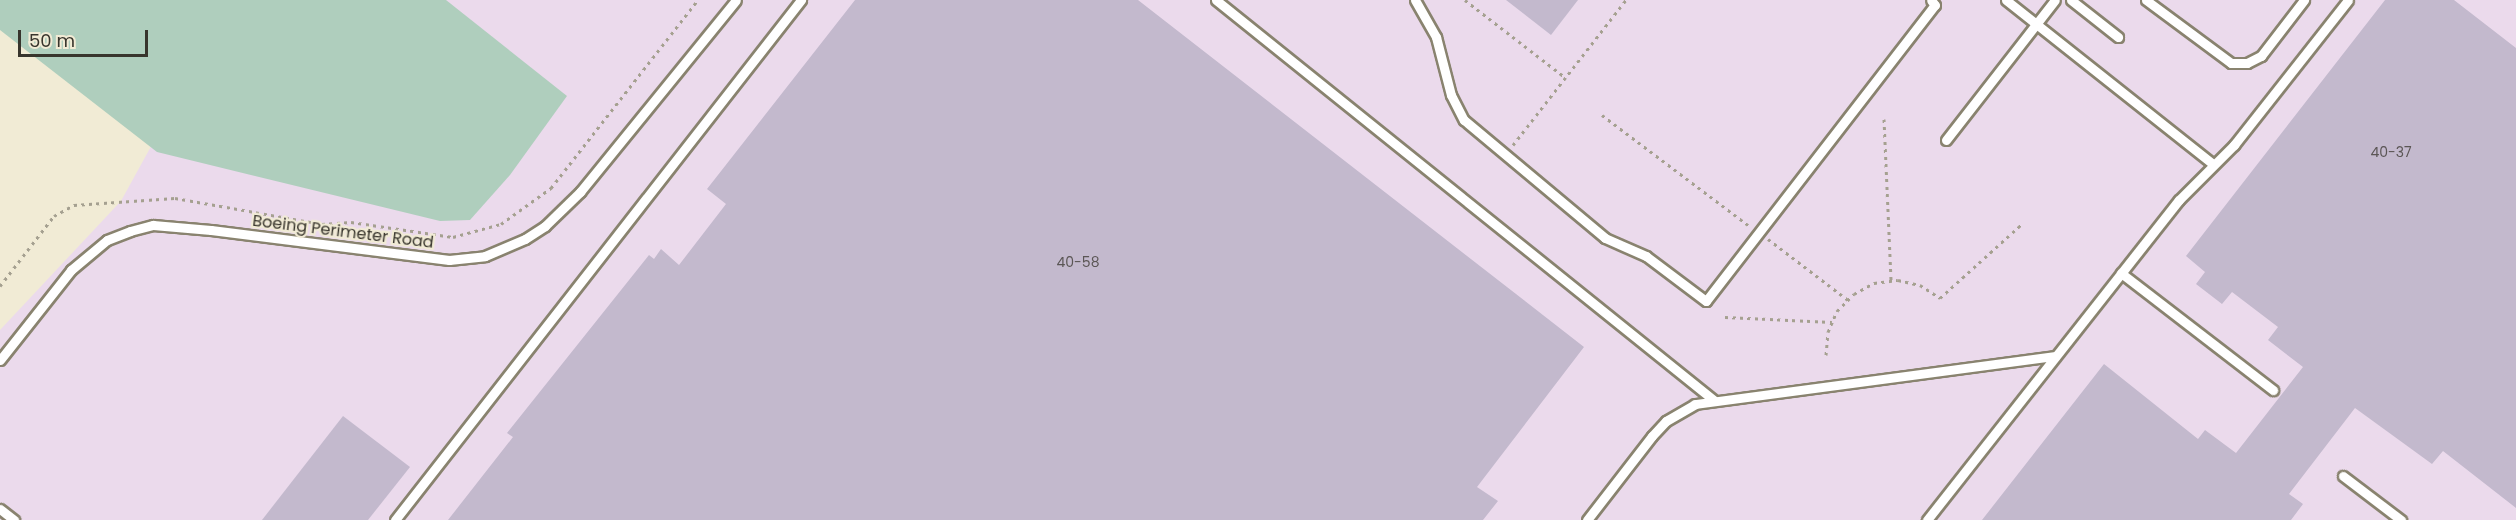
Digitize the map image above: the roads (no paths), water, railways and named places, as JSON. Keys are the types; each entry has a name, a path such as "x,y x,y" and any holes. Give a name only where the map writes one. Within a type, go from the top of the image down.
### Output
{"lane":[{"name":"Boeing Perimeter Road","path":"0,360 71,270 107,240 153,225 211,230 449,260 485,256 525,239 580,192 735,0"},
{"path":"395,520 801,0"},
{"path":"1216,0 1715,401"},
{"path":"1415,0 1436,37 1451,95 1464,120 1605,238 1646,256 1706,301 1935,4 1931,0"},
{"path":"2006,0 2213,164"},
{"path":"1946,140 2055,0"},
{"path":"2071,0 2118,37"},
{"path":"2145,0 2231,63 2247,63 2261,56 2304,0"},
{"path":"1927,520 2121,273 2213,164 2234,145 2348,0"},
{"path":"2121,273 2273,390"},
{"path":"1587,520 1666,421 1683,409 1715,401 2055,356"},
{"path":"2343,476 2401,520"},
{"path":"0,509 14,520"}]}
